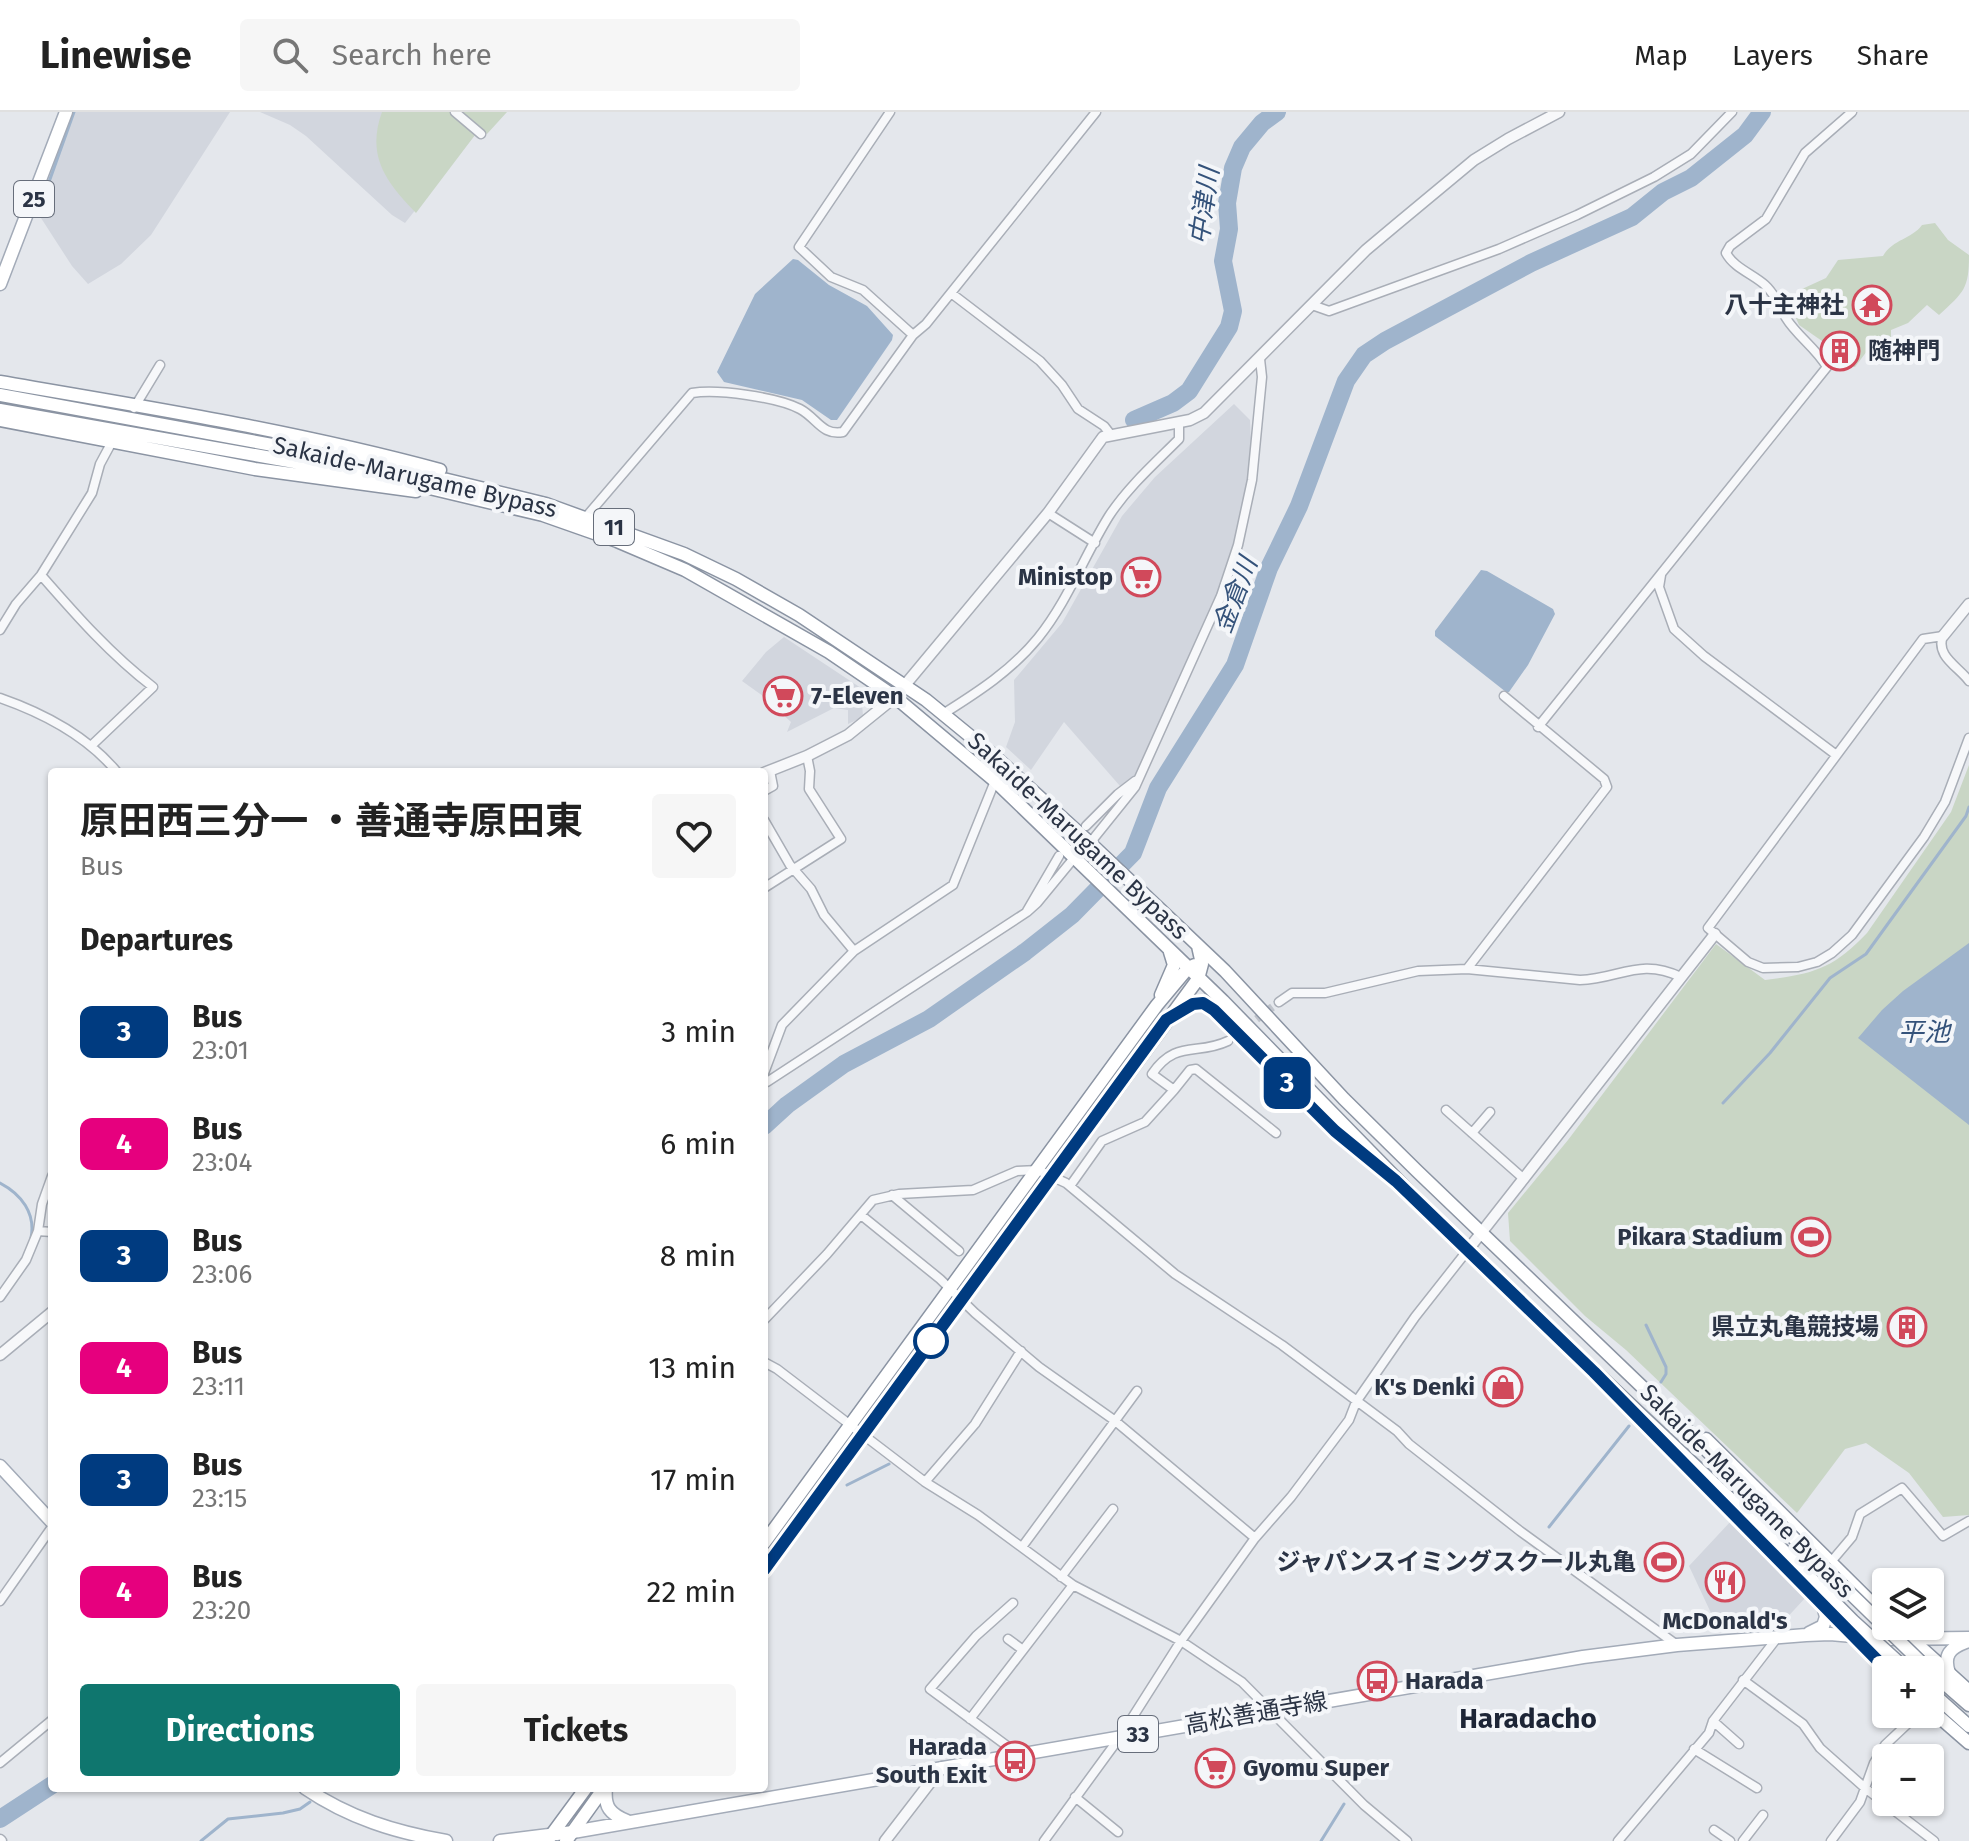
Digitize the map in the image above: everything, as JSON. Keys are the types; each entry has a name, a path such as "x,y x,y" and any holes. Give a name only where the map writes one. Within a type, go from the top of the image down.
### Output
{"main road":[{"name":"25","path":"0,284 66,112"},
{"path":"0,382 382,454 497,486 546,504"},
{"name":"Sakaide-Marugame Bypass","path":"0,395 398,468 546,504 684,554 799,615 943,714 1090,843 1225,971 1344,1099 1480,1233 1684,1427 1916,1656"},
{"name":"Sakaide-Marugame Bypass","path":"0,410 396,480 543,515 617,541 685,570 790,628 895,697 995,781 1188,968 1467,1251 1757,1524 1892,1656"},
{"path":"0,420 255,469 491,501"},
{"path":"768,1564 1198,979 1202,964 1198,946"},
{"path":"1157,1005 1174,965 1169,950"},
{"path":"768,1538 1157,1005 1188,968 1202,964 1225,971"},
{"path":"1166,1020 1193,1004 1203,1003 1217,1006 1251,1031"},
{"path":"1203,1003 1214,1010 1335,1131 1396,1181"},
{"name":"11","path":"1600,1348 1652,1389 1724,1455 1872,1603"},
{"path":"1594,1372 1824,1609 1858,1636 1876,1656"},
{"path":"0,1466 48,1520"},
{"path":"1806,1635 1823,1626 1826,1617 1824,1609"},
{"name":"高松善通寺線","path":"500,1841 569,1836 628,1821 1583,1657 1677,1645 1806,1635 1872,1637"},
{"path":"1858,1636 1872,1636"},
{"path":"1884,1656 1885,1647 1907,1640"},
{"path":"1913,1640 1969,1691"},
{"name":"高松善通寺線","path":"1944,1640 1969,1640"},
{"path":"1949,1673 1947,1655 1953,1647 1969,1640"},
{"name":"Sakaide-Marugame Bypass","path":"1944,1683 1969,1705"},
{"path":"1944,1704 1969,1726"},
{"path":"1944,1721 1969,1743"},
{"path":"312,1792 358,1818 406,1837 446,1841"},
{"path":"549,1838 583,1792"},
{"path":"569,1836 602,1792"},
{"path":"606,1792 612,1814 628,1821"}],"street":[{"path":"455,112 481,134"},
{"path":"890,112 799,247 831,277 863,290 913,335"},
{"path":"586,517 692,393 718,390 771,401 800,409 827,432 843,432 913,335 926,324 1096,112"},
{"path":"768,772 848,735 895,697 1048,513 1097,443 1111,435 1179,422 1204,413 1366,250 1474,160 1559,112"},
{"path":"1312,305 1329,311 1499,249 1577,215 1654,177 1691,154 1732,112"},
{"path":"1538,727 1827,367 1816,350 1787,320 1775,295 1730,261 1726,253 1730,246 1766,219 1805,153 1852,112"},
{"path":"951,293 1040,361 1078,409 1104,426 1111,435"},
{"path":"1090,843 1138,779 1221,596 1238,545 1254,463 1262,377 1260,359"},
{"path":"135,407 160,365"},
{"path":"943,714 1009,669 1038,638 1108,517 1130,487 1179,439 1179,422"},
{"path":"0,630 16,604 41,575 92,493 100,464 112,440"},
{"path":"1048,513 1095,543"},
{"path":"1661,574 1659,587 1674,629 1704,656 1835,754"},
{"path":"41,575 85,625 129,669 153,687 92,745"},
{"path":"1969,604 1940,643 1942,651 1969,681"},
{"path":"1943,636 1923,639 1708,928 1748,962 1763,968 1798,967 1817,962 1832,953 1852,935 1924,837 1945,802 1969,738"},
{"path":"1467,969 1607,787 1604,779 1504,696"},
{"path":"0,698 25,707 92,745 113,768"},
{"path":"768,885 841,839 809,789 807,756"},
{"path":"1086,826 1138,779"},
{"path":"768,1062 782,1025 854,951 953,885 995,781"},
{"path":"768,827 794,869 811,889 824,915 854,951"},
{"path":"1027,912 1059,856"},
{"path":"768,1081 1027,912 1074,858"},
{"path":"1044,1841 1120,1737 1181,1641 1255,1538 1291,1497 1349,1420 1356,1402 1415,1317 1715,934"},
{"path":"1279,1002 1292,993 1325,993 1418,971 1467,969 1588,980 1622,970 1650,969 1669,971 1681,977"},
{"path":"1174,1090 1152,1074 1160,1062 1182,1049 1228,1041"},
{"path":"1070,1186 1102,1141 1145,1122 1190,1070 1196,1069 1276,1133"},
{"path":"1446,1110 1524,1179"},
{"path":"1472,1133 1490,1112"},
{"path":"768,1316 873,1200 892,1195 973,1190 1017,1171 1038,1170 1053,1175 1175,1274 1282,1345 1397,1431 1409,1444 1520,1531 1677,1645"},
{"path":"0,1297 21,1268 38,1231 48,1187"},
{"path":"892,1195 959,1251"},
{"path":"861,1215 1021,1351 1114,1420 1255,1538"},
{"path":"38,1231 48,1232"},
{"path":"0,1355 48,1315"},
{"path":"925,1482 975,1424 1021,1351"},
{"path":"768,1364 925,1482 978,1515 1061,1577 1181,1641 1242,1682 1395,1837 1407,1841"},
{"path":"1022,1547 1137,1391"},
{"path":"1830,1563 1852,1537 1860,1514 1902,1488 1943,1536 1969,1521"},
{"path":"1061,1577 1113,1509"},
{"path":"0,1601 48,1531"},
{"path":"970,1719 1073,1585"},
{"path":"1013,1603 976,1636 930,1689 1018,1754"},
{"path":"1618,1841 1709,1733 1713,1721 1777,1638"},
{"path":"1008,1639 1023,1650"},
{"path":"1743,1680 1803,1724 1820,1748 1865,1788 1934,1841"},
{"path":"1713,1721 1739,1744"},
{"path":"0,1763 48,1723"},
{"path":"1831,1841 1860,1802 1874,1763 1885,1745 1903,1728"},
{"path":"1694,1749 1757,1788"},
{"path":"885,1841 942,1767"},
{"path":"1075,1797 1118,1832"},
{"path":"1743,1841 1763,1815"},
{"path":"1714,1830 1730,1841"}],"shaded area":[{"path":"71,112 230,112 151,235 121,264 88,284 72,266 41,218 41,211 35,209"},
{"path":"260,112 449,112 475,135 405,223 392,215 306,136"},
{"path":"1234,404 1250,420 1252,462 1241,520 1218,595 1135,775 1120,786 1064,722 1031,770 1006,747 1015,722 1014,680 1062,623 1122,516 1155,477"},
{"path":"784,637 861,688 863,717 848,724 848,710 834,708 787,732 791,722 742,681 766,652"},
{"path":"1731,1521 1807,1596 1782,1623 1718,1628 1689,1566"}],"green space":[{"path":"382,112 455,112 475,135 416,213 396,190 382,167 376,142"},
{"path":"462,112 507,112 487,134"},
{"path":"1935,223 1948,240 1969,255 1968,275 1963,289 1939,315 1927,305 1908,323 1891,330 1891,342 1886,346 1876,339 1855,367 1839,365 1822,341 1799,325 1789,302 1802,289 1826,278 1838,260 1883,256 1922,225"},
{"path":"1969,765 1969,1515 1943,1517 1909,1473 1866,1443 1845,1449 1797,1513 1626,1350 1585,1316 1510,1241 1508,1213 1568,1140 1716,944 1765,980 1821,968 1855,945 1867,933 1951,812"}],"water":[{"path":"793,259 829,285 867,306 893,335 837,420 831,420 802,400 724,382 717,372 755,294"},
{"path":"1481,570 1553,609 1555,614 1528,665 1509,692 1435,636 1435,631"},
{"name":"平池","path":"1969,943 1969,1125 1858,1038 1903,991"}],"waterway":[{"path":"39,210 74,112"},
{"name":"中津川","path":"1134,420 1173,403 1189,391 1229,327 1233,311 1223,261 1229,229 1227,203 1233,168 1242,147 1262,123 1277,112"},
{"name":"金倉川","path":"768,1122 844,1064 929,1019 1025,952 1072,915 1133,853 1158,788 1235,665 1269,568 1299,506 1346,381 1364,355 1531,263 1632,217 1663,192 1691,178 1745,135 1762,112"},
{"path":"1723,1103 1770,1053 1830,978 1866,954 1966,816 1969,807"},
{"path":"0,1183 25,1205 31,1220 31,1238"},
{"path":"1646,1325 1666,1367 1661,1382"},
{"path":"1549,1527 1629,1426"},
{"path":"847,1485 889,1464"},
{"name":"金倉川","path":"0,1819 48,1788"},
{"path":"201,1841 228,1819 283,1813 300,1809 310,1802"},
{"path":"1321,1841 1344,1804"}],"tunnel":[{"path":"1062,852 1083,830"},
{"path":"1228,1041 1279,1002"}],"bus line":[{"name":"3","path":"768,1564 1166,1020 1193,1004 1203,1003 1214,1010 1335,1131 1396,1181 1594,1372 1873,1656"}],"place":[{"name":"八十主神社","path":"1872,305"},
{"name":"随神門","path":"1840,351"},
{"name":"Ministop","path":"1141,577"},
{"name":"7-Eleven","path":"783,696"},
{"name":"Pikara Stadium","path":"1811,1237"},
{"name":"県立丸亀競技場","path":"1907,1327"},
{"name":"K's Denki","path":"1503,1387"},
{"name":"ジャパンスイミングスクール丸亀","path":"1664,1562"},
{"name":"McDonald's","path":"1725,1582"},
{"name":"Harada","path":"1377,1681"},
{"name":"Harada South Exit","path":"1015,1761"},
{"name":"Gyomu Super","path":"1215,1768"}],"district":[{"name":"Haradacho","path":"1528,1718"}]}
